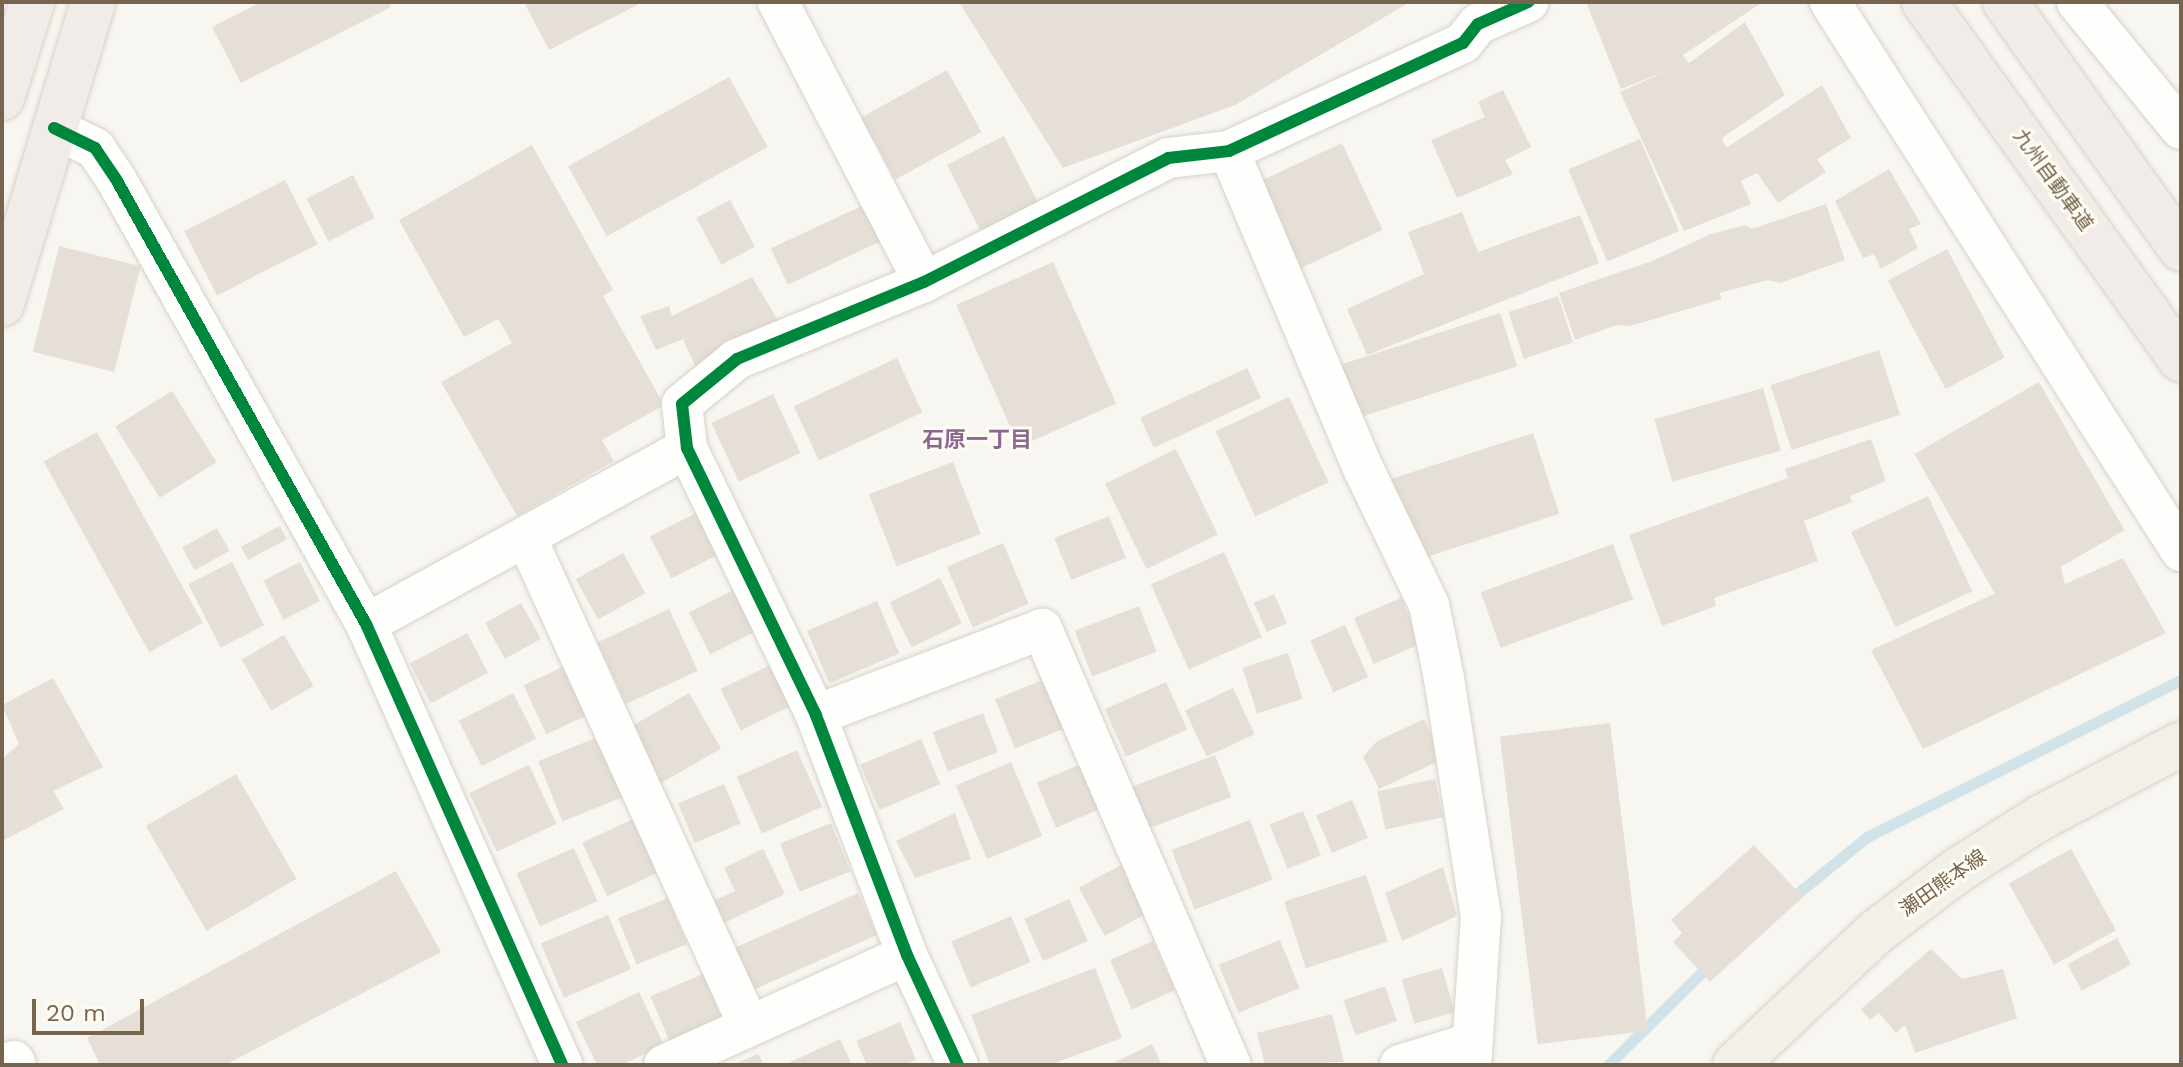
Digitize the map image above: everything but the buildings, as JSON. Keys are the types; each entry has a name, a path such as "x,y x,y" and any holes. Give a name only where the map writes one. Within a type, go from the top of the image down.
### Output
{"highway":[{"path":"2,98 32,2"},
{"path":"2,304 93,2"},
{"name":"九州自動車道","path":"1924,2 2181,359"},
{"path":"2005,2 2181,249"}],"main road":[{"name":"瀬田熊本線","path":"1735,1065 1876,932 1958,870 2040,818 2181,744"}],"street":[{"path":"778,2 924,282"},
{"path":"958,1065 907,955 816,715 687,448 682,404 737,359 924,282 1168,158 1229,151 1463,43 1478,24 1528,2"},
{"path":"1830,2 2181,551"},
{"path":"2077,2 2181,129"},
{"path":"54,128 95,148 117,181 366,624 562,1065"},
{"path":"1229,151 1364,470 1429,605 1444,678 1481,916 1471,1054 1400,1065"},
{"path":"366,624 687,448"},
{"path":"526,537 749,1026"},
{"path":"816,715 1042,629 1231,1065"},
{"path":"664,1065 907,955"}],"waterway":[{"path":"1788,901 1867,837 2181,680"},
{"path":"1608,1065 1710,964"}],"cycle path":[{"path":"958,1065 907,955 816,715 687,448 682,404 737,359 924,282 1168,158 1229,151 1463,43 1478,24 1528,2"},
{"path":"54,128 95,148 117,181 366,624 562,1065"}],"district":[{"name":"石原一丁目","path":"977,440"}]}
